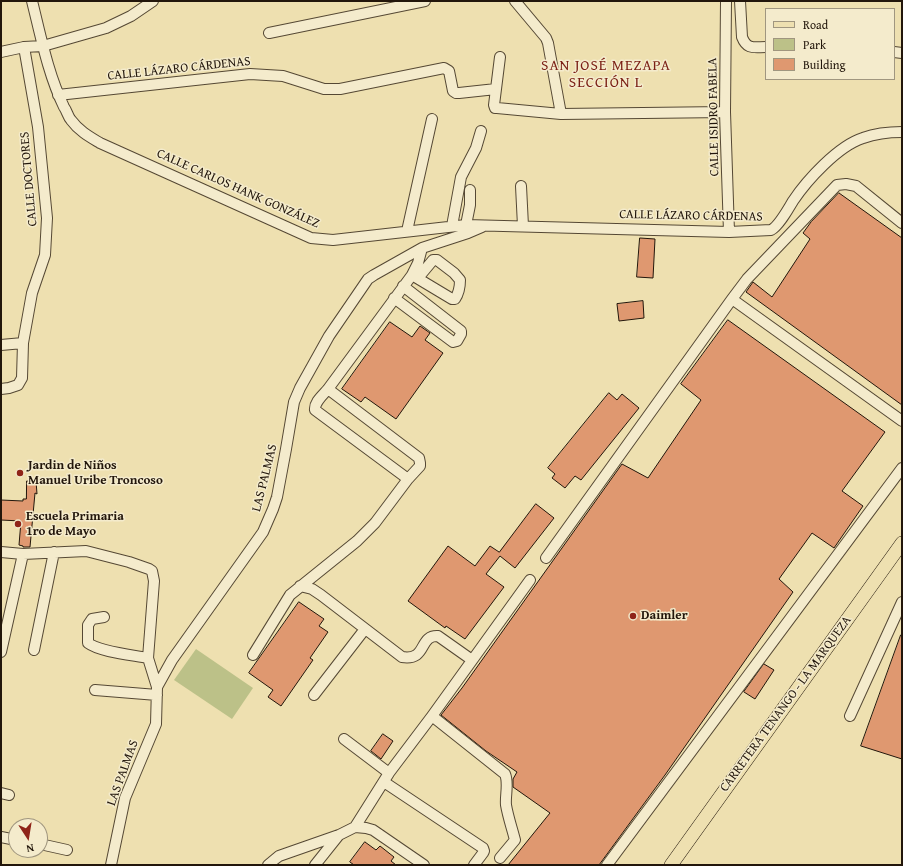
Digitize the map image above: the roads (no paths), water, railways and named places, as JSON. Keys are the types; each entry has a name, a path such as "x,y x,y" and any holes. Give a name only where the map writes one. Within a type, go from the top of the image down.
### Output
{"main road":[{"name":"CARRETERA TENANGO - LA MARQUEZA","path":"671,865 902,544"}],"street":[{"name":"CALLE CARLOS HANK GONZÁLEZ","path":"32,1 43,46 58,95 71,120 84,133 100,143 311,238 333,240 452,226 486,225"},
{"path":"1,52 24,47 43,46 106,28 131,16 153,1"},
{"path":"269,33 425,1"},
{"path":"515,1 546,38 561,114"},
{"name":"CALLE ISIDRO FABELA","path":"726,1 725,112 729,232"},
{"path":"740,1 742,37 744,43 748,46 765,47"},
{"name":"CALLE DOCTORES","path":"1,389 18,385 22,378 23,342 32,293 45,255 47,218 38,127 24,47"},
{"path":"500,57 494,105 495,108 561,114 725,112"},
{"name":"CALLE LÁZARO CÁRDENAS","path":"58,95 250,74 283,76 324,89 340,89 444,68 449,71 453,91 456,93 496,89"},
{"path":"407,231 432,119"},
{"path":"452,226 461,177 476,148 481,131"},
{"name":"CALLE LÁZARO CÁRDENAS","path":"486,225 729,232 768,230 774,228 795,197 820,167 845,147 862,138 893,132 902,132"},
{"path":"546,558 747,279 837,185 846,184 856,186 902,223"},
{"path":"521,186 522,226"},
{"path":"466,225 470,205 470,190"},
{"name":"LAS PALMAS","path":"111,865 125,798 156,724 157,691 172,660 263,532 277,497 294,402 300,388 329,336 371,277 422,248 468,233 486,225"},
{"path":"408,479 314,409 315,405 403,286 415,276 422,248"},
{"path":"394,298 453,342 457,341 461,331 403,286"},
{"path":"732,299 902,421"},
{"path":"1,345 23,342"},
{"path":"253,655 290,595 370,528 420,466 419,458 328,389"},
{"path":"607,865 902,468"},
{"path":"1,552 24,554 86,551 129,562 152,571 154,581 148,658 157,691 95,690"},
{"path":"34,650 54,552"},
{"path":"1,652 24,554"},
{"path":"268,865 279,856 339,835 355,827 387,777 530,580"},
{"path":"300,586 312,589 321,595 402,657 408,658 418,654 428,639 432,636 438,636 472,660"},
{"path":"850,716 902,602"},
{"path":"104,617 92,619 88,625 88,643 101,649 148,658"},
{"path":"314,695 365,629"},
{"path":"432,716 505,774 507,781 506,807 515,840 500,858"},
{"path":"344,739 387,777 483,848 484,851 474,865"},
{"path":"355,827 373,830 424,865"},
{"path":"315,865 339,835"},
{"path":"48,846 68,850"}],"place":[{"name":"Jardin de Niños Manuel Uribe Troncoso","path":"20,473"},
{"name":"Escuela Primaria 1ro de Mayo","path":"18,524"},
{"name":"Daimler","path":"633,616"}],"district":[{"name":"SAN JOSÉ MEZAPA SECCIÓN L","path":"606,74"}]}
